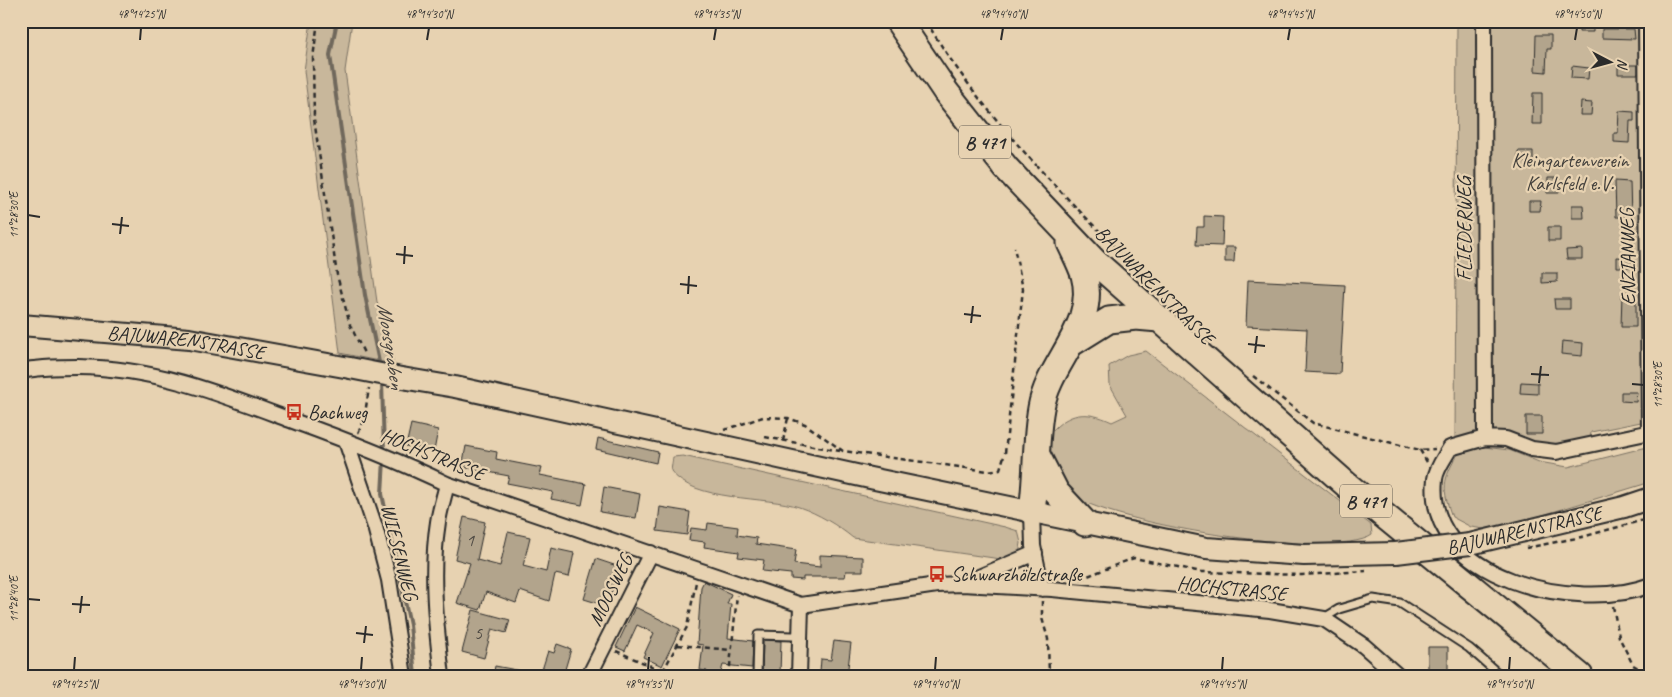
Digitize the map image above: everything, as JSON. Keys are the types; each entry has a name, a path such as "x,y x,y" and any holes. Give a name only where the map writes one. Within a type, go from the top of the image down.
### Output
{"highway":[{"name":"B 471","path":"898,21 946,92 1006,168 1066,232 1166,312 1348,486 1580,676"},
{"path":"1032,511 1041,407 1053,374 1072,343 1083,317 1087,296 1084,276 1066,232"},
{"path":"1072,343 1109,320 1166,312"},
{"path":"1038,458 1056,492 1084,523"}],"main road":[{"name":"BAJUWARENSTRASSE","path":"21,326 189,340 359,363 396,377 781,449 1032,511 1206,548 1304,555 1396,553 1470,544 1624,507 1651,498"}],"street":[{"name":"FLIEDERWEG","path":"1484,21 1485,438"},
{"name":"ENZIANWEG","path":"1646,21 1650,432"},
{"name":"HOCHSTRASSE","path":"21,371 66,367 112,368 153,374 188,383 352,438 370,450 399,461 447,484 801,605 937,585 962,584 1042,589 1270,610 1324,619 1364,646 1398,676"},
{"path":"1650,432 1556,452 1532,450 1506,439 1485,438 1450,448 1435,477 1435,505 1449,538 1485,569 1524,585 1572,595 1612,595 1651,584"},
{"name":"WIESENWEG","path":"352,438 390,580 404,676"},
{"path":"442,676 436,630 434,571 438,522 447,484"},
{"path":"1032,511 1035,553 1042,589"},
{"name":"MOOSWEG","path":"589,676 650,553"},
{"path":"962,584 1035,553"},
{"path":"799,676 801,605"}],"lane":[{"path":"1324,619 1340,609 1374,599 1400,603 1469,648 1501,676"},
{"path":"757,676 758,635 793,636 800,634"}],"path":[{"path":"318,21 313,58 314,119 338,275 359,363"},
{"name":"BAJUWARENSTRASSE","path":"926,21 939,42 1008,133 1166,312"},
{"path":"763,437 781,449 843,451 988,471 1000,469 1005,453 1023,289 1014,247"},
{"path":"1252,375 1313,422 1420,450 1450,448"},
{"path":"352,438 366,412 370,395 369,382"},
{"path":"734,432 724,430 763,417 788,418 805,424 843,451"},
{"path":"781,449 788,418"},
{"path":"1519,550 1582,537 1651,518"},
{"path":"1080,578 1134,558 1202,572 1302,575 1370,571"},
{"path":"663,672 687,627 692,611 698,569"},
{"path":"729,676 739,584"},
{"path":"1042,589 1042,618 1048,639 1049,676"},
{"path":"1612,595 1619,637 1633,665 1651,675"},
{"path":"678,645 732,650"},
{"name":"MOOSWEG","path":"605,646 663,672 680,673 680,676"}],"green space":[{"path":"311,21 352,21 345,71 377,302 392,347 393,364 340,353 304,71"},
{"path":"1457,21 1479,21 1480,436 1455,442"},
{"name":"Kleingartenverein Karlsfeld e.V.","path":"1489,21 1651,21 1651,420 1591,432 1590,443 1555,448 1491,435"},
{"path":"1146,351 1371,525 1372,535 1350,542 1313,544 1266,541 1215,534 1118,514 1082,501 1062,488 1053,469 1050,433 1064,421 1078,415 1094,416 1112,422 1127,415 1110,385 1109,366 1128,355"},
{"path":"1651,446 1651,482 1523,521 1484,529 1471,527 1452,517 1446,499 1446,478 1458,454 1484,447 1509,450 1539,462 1568,467"},
{"path":"683,456 1005,527 1018,531 1021,543 1019,554 1008,560 853,538 828,520 799,507 731,497 696,488 682,481 671,471 673,457"}],"building":[{"path":"1579,21 1593,21 1593,32 1579,32"},
{"path":"1602,29 1634,29 1635,39 1602,38"},
{"path":"1536,35 1551,35 1551,49 1547,49 1546,72 1535,71"},
{"path":"1618,65 1638,65 1638,74 1618,74"},
{"path":"1572,66 1589,68 1588,79 1571,78"},
{"path":"1533,93 1542,93 1542,124 1532,124"},
{"path":"1581,102 1592,103 1591,115 1580,115"},
{"path":"1619,111 1634,112 1634,121 1630,121 1629,143 1614,142 1614,133 1618,133"},
{"path":"1518,151 1533,151 1533,162 1518,162"},
{"path":"1548,178 1559,178 1559,193 1547,193"},
{"path":"1615,181 1630,182 1631,217 1616,217"},
{"path":"1529,201 1541,201 1540,211 1529,211"},
{"path":"1572,205 1583,205 1584,218 1572,218"},
{"path":"1204,216 1223,217 1222,246 1196,245 1197,227 1204,227"},
{"path":"1548,227 1560,227 1560,241 1548,241"},
{"path":"1225,247 1235,247 1234,262 1225,262"},
{"path":"1582,249 1582,259 1567,259 1566,250"},
{"path":"1617,257 1632,258 1632,267 1617,267"},
{"path":"1542,273 1557,273 1557,282 1542,283"},
{"path":"1248,280 1345,285 1340,374 1305,372 1307,329 1246,326"},
{"path":"1622,294 1636,294 1636,327 1621,327"},
{"path":"1554,299 1570,299 1570,309 1555,309"},
{"path":"1562,341 1583,343 1582,356 1561,354"},
{"path":"1521,382 1538,383 1538,394 1520,393"},
{"path":"1621,392 1637,392 1636,402 1621,401"},
{"path":"1526,416 1542,416 1542,434 1526,434"},
{"path":"411,424 438,430 434,451 406,446"},
{"path":"598,438 658,452 656,463 596,449"},
{"path":"466,446 497,452 496,459 542,468 540,475 586,484 582,505 551,499 553,492 507,483 509,476 462,467"},
{"path":"604,487 640,494 636,518 600,512"},
{"path":"660,507 690,512 687,535 657,531"},
{"path":"464,517 485,522 477,560 500,566 508,532 530,537 523,566 546,572 551,548 574,553 569,577 555,574 549,601 520,591 516,603 486,592 480,610 457,603 470,563 455,559"},
{"path":"708,523 738,527 737,535 757,538 756,544 796,550 794,564 820,567 820,555 863,557 863,571 846,571 845,577 803,577 803,580 791,579 791,574 762,571 764,560 738,557 739,552 704,547 705,542 689,540 691,528 707,530"},
{"path":"596,559 620,567 607,606 584,599"},
{"path":"704,581 731,594 727,604 731,604 728,638 753,641 752,668 723,665 720,676 707,676 707,671 700,670 703,645 697,644 701,587"},
{"path":"635,607 680,629 662,666 643,657 654,633 637,625 625,651 616,647"},
{"path":"473,610 510,620 506,633 492,629 484,658 462,652"},
{"path":"763,640 781,641 780,674 762,673"},
{"path":"834,641 851,643 847,676 820,672 821,659 831,660"},
{"path":"557,644 571,649 563,676 541,673 548,651 554,653"},
{"path":"1428,647 1448,647 1448,673 1428,673"},
{"path":"495,666 522,671 522,676 493,676"}],"waterway":[{"name":"Moosgraben","path":"337,21 330,55 365,295 380,367"},
{"name":"Moosgraben","path":"382,381 384,452"},
{"name":"Moosgraben","path":"384,459 382,494 410,625 415,676"}],"place":[{"name":"Bachweg","path":"294,412"},
{"name":"Schwarzhölzlstraße","path":"937,574"}]}
